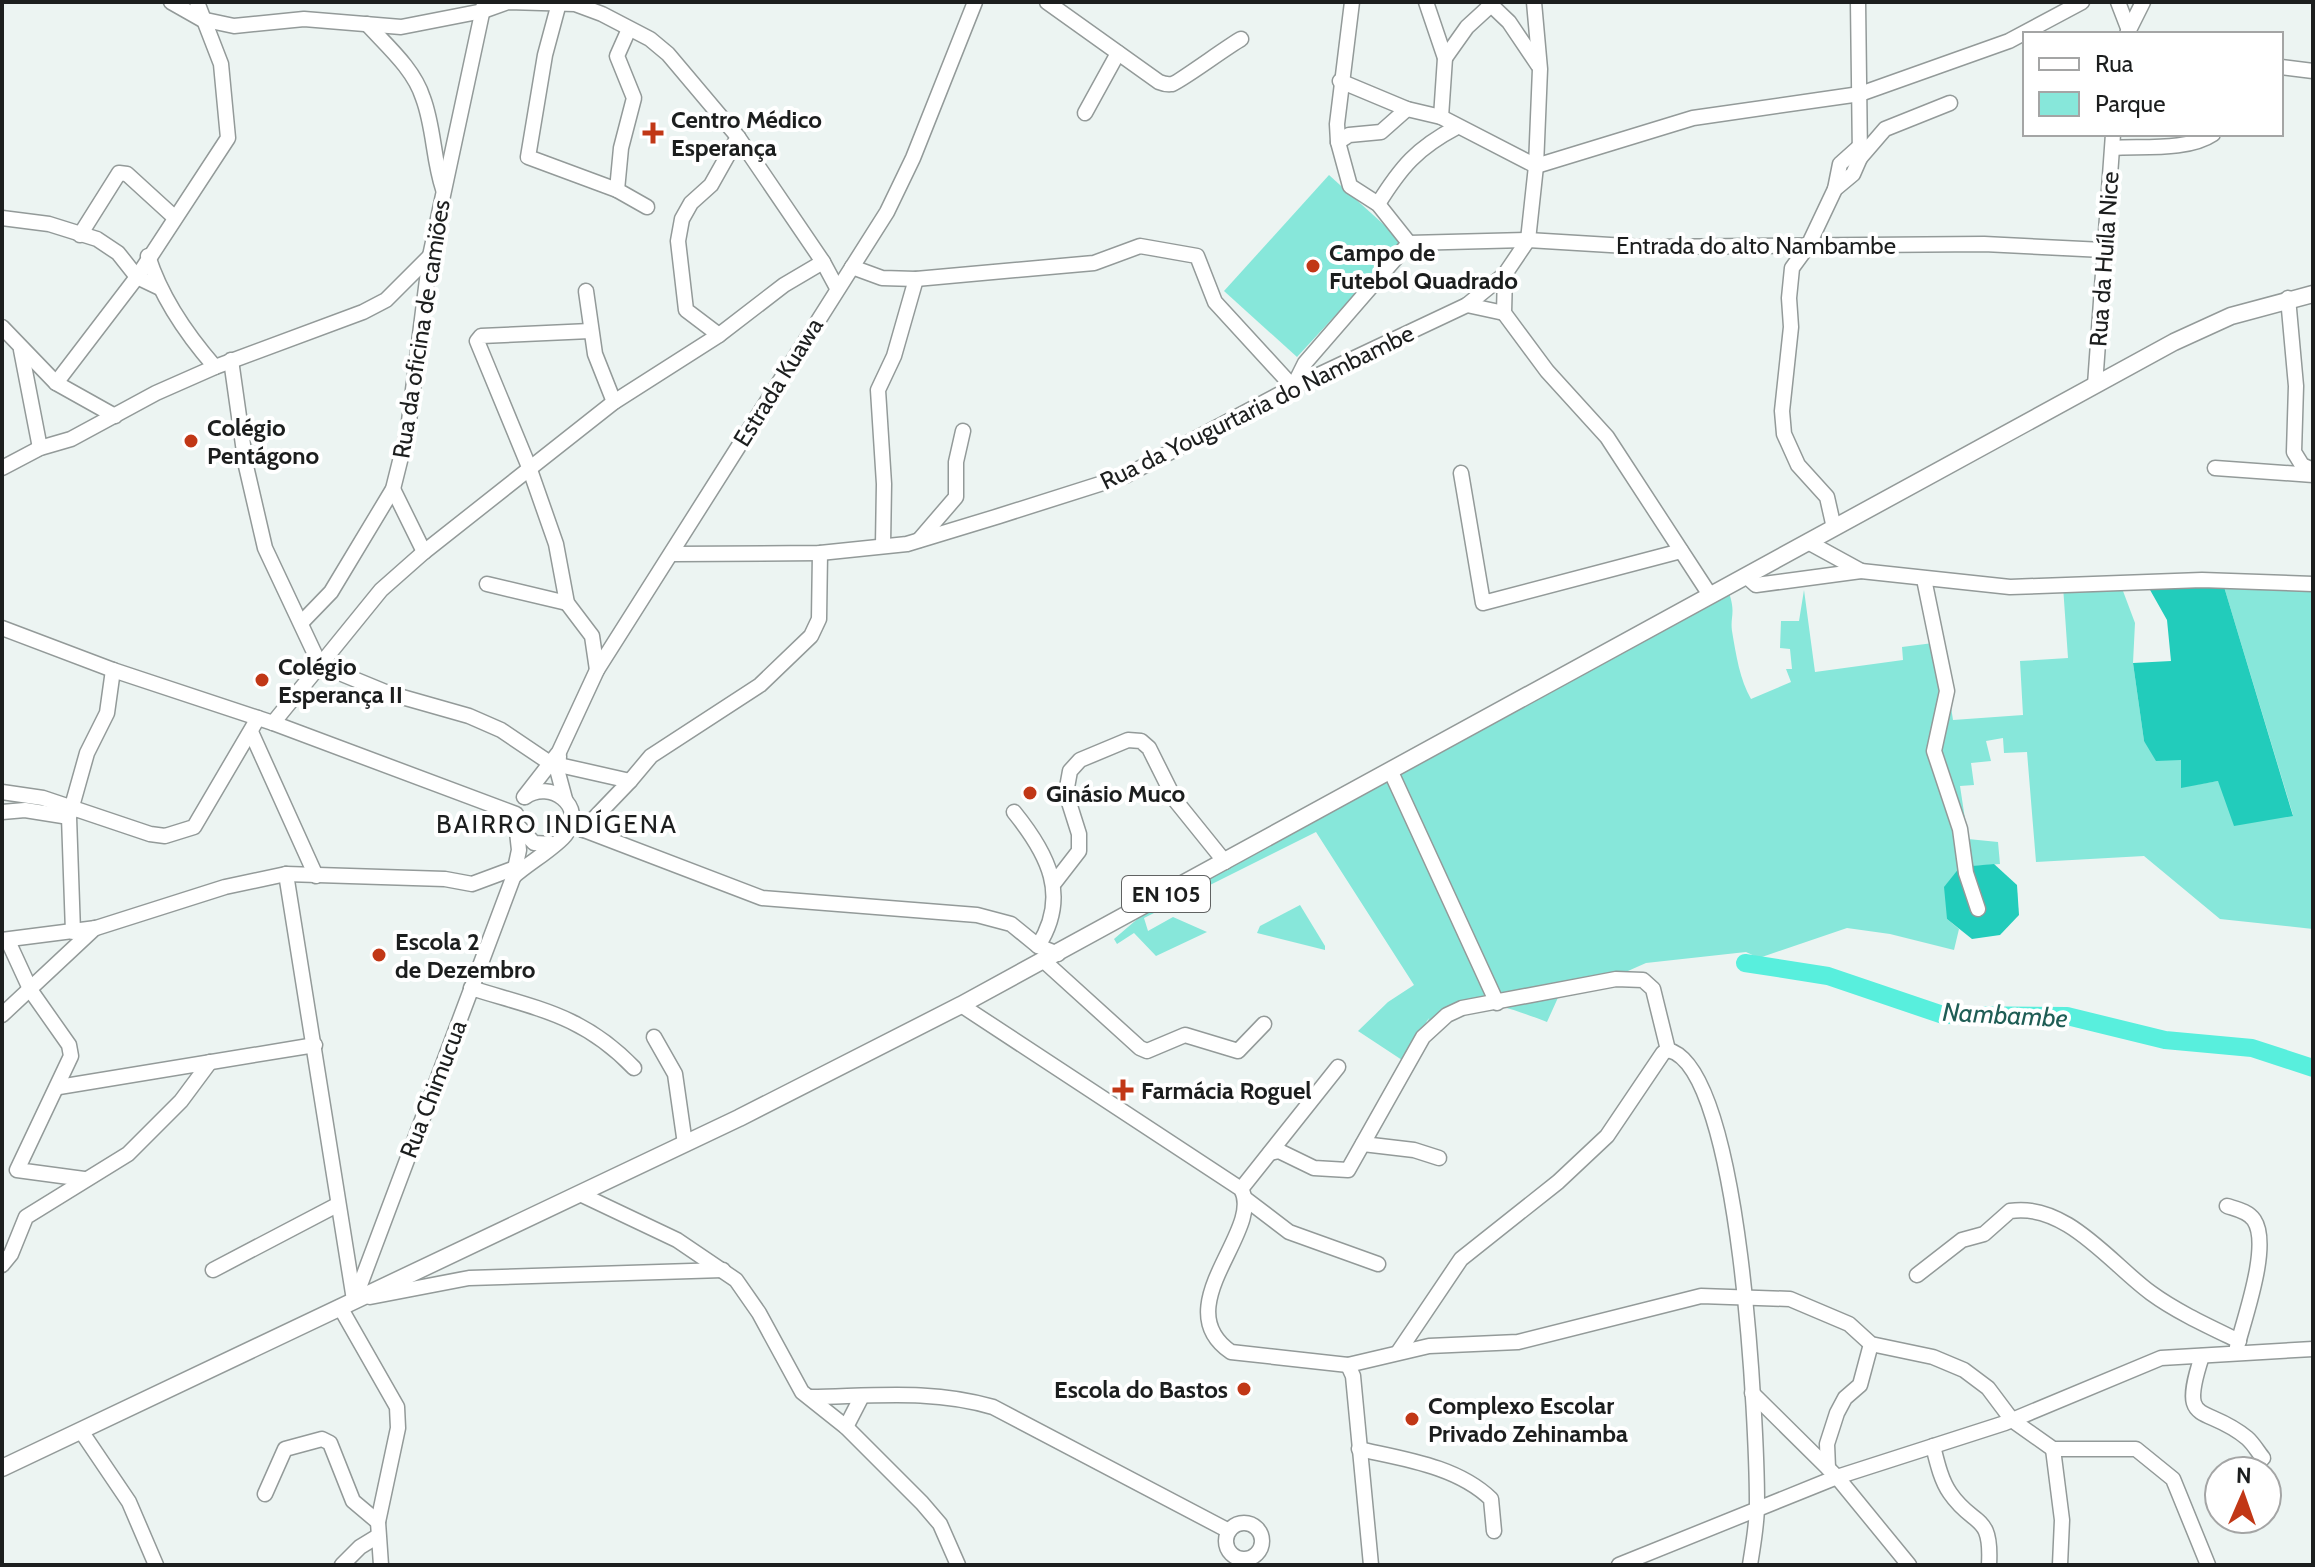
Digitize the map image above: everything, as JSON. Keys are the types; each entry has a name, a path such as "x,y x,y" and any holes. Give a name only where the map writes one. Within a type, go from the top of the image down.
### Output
{"main road":[{"name":"EN 105","path":"2,1468 685,1144 961,1005 1047,954 1391,772 2174,342 2231,316 2288,298 2313,294"}],"street":[{"path":"171,2 201,19 234,26 304,19 414,25 508,2 575,4 629,29 668,54 738,137 823,262 837,288"},
{"path":"56,383 137,277 173,216 228,138 221,64 201,19 197,2"},
{"name":"Estrada Kuawa","path":"556,760 597,670 674,554 887,212 913,158 975,2"},
{"path":"1047,2 1159,82 1168,85 1176,83 1207,58 1241,39"},
{"path":"852,267 882,278 916,279 1094,263 1140,246 1197,256 1215,302 1293,387 1305,363 1409,243 1378,204 1350,186 1338,142 1340,81 1352,2"},
{"path":"1426,2 1445,58 1441,117"},
{"path":"1528,240 1536,166 1540,69 1534,2"},
{"path":"1792,268 1808,246 1835,189 1853,174 1860,152 1858,2"},
{"path":"2026,32 2082,2"},
{"path":"2118,2 2127,31"},
{"path":"2127,31 2143,2"},
{"path":"559,3 545,55 528,157 617,190 647,207"},
{"path":"1445,58 1489,3 1509,22 1540,69"},
{"name":"Rua da oficina de camiões","path":"302,622 331,592 393,489 408,429 430,256 484,7"},
{"path":"367,24 417,83 424,98 436,168 444,189"},
{"path":"617,190 621,148 634,98 617,56 629,29"},
{"path":"1340,81 1407,109 1441,117 1536,166 1693,118 1860,94 2023,34"},
{"path":"1085,113 1118,53"},
{"path":"2283,67 2313,71"},
{"path":"1860,152 1885,129 1950,103"},
{"path":"1338,142 1349,135 1381,132 1407,109"},
{"path":"1378,204 1403,165 1436,138 1457,127"},
{"path":"2113,141 2167,145 2209,136"},
{"path":"719,335 686,310 678,241 682,219 691,203 711,185 738,137"},
{"name":"Rua da Huíla Nice","path":"2095,385 2113,141"},
{"path":"80,235 119,173 127,174 173,216"},
{"path":"2,218 49,224 106,242 137,277 160,288"},
{"name":"Entrada do alto Nambambe","path":"1409,243 1528,240 1622,247 1984,244 2103,250"},
{"name":"Rua da Yougurtaria do Nambambe","path":"674,554 820,553 919,540 1125,476 1293,387 1467,305 1505,274 1528,240"},
{"path":"1783,247 1792,268 1784,434 1798,465 1827,497 1834,528"},
{"path":"148,256 160,288 196,345 215,367"},
{"path":"2,468 40,448 71,439 156,393 231,360 386,300 430,256"},
{"path":"2,812 70,813 165,836 194,827 251,732 320,665 381,590 529,467 614,402 719,335 784,285 823,262"},
{"path":"1505,274 1504,313 1547,371 1607,437 1710,595"},
{"path":"883,545 884,484 878,390 894,356 916,279"},
{"path":"586,291 595,354 614,402"},
{"path":"2288,298 2296,395 2294,452 2302,465 2313,472"},
{"path":"1467,305 1504,313"},
{"path":"2,327 56,383 115,416"},
{"path":"590,331 477,337 556,544 567,603 592,636 597,670"},
{"path":"21,350 40,448"},
{"path":"231,360 246,466 265,548 320,665 388,693 469,716 556,760 630,781"},
{"path":"919,540 956,497 956,462 963,431"},
{"path":"2215,468 2313,472"},
{"path":"1461,473 1483,603 1681,551"},
{"path":"393,489 424,552"},
{"path":"1808,542 1861,571"},
{"name":"Rua Chimucua","path":"514,873 577,828 630,781 651,756 760,685 811,636 819,619 820,553"},
{"path":"1746,576 1756,585 1861,571 2010,587 2202,580 2313,584"},
{"path":"1924,579 1947,691 1934,751 1960,829 1966,873 1978,909"},
{"path":"487,584 567,603"},
{"path":"2,628 113,670 266,720 516,818 520,831 534,843 552,844"},
{"path":"73,932 70,813 87,753 107,713 113,670"},
{"path":"251,732 316,876"},
{"path":"1055,882 1079,851 1079,834 1066,793 1070,771 1080,760 1128,740 1141,741 1149,748 1175,800 1225,862"},
{"path":"556,760 565,799 577,828 762,898 977,915 1011,924 1047,954 1140,1048 1147,1051 1185,1035 1238,1051 1264,1024"},
{"name":"Rua Chimucua","path":"347,1304 514,873 519,850 516,818 524,797 556,760"},
{"path":"1391,772 1497,1003"},
{"path":"524,797 532,792 550,790 565,799"},
{"path":"2,792 43,798 70,813"},
{"path":"1014,812 1039,843 1055,882 1047,954"},
{"path":"84,1179 17,1170 47,1100 59,1087 71,1056 69,1045 31,991 5,941 96,928 225,887 286,874 445,879 472,884 514,873"},
{"path":"286,874 315,1045 347,1304 397,1407 398,1428 378,1529 381,1565"},
{"path":"2,1015 96,928"},
{"path":"1270,1153 1279,1151 1314,1168 1348,1170 1423,1037 1447,1015 1462,1008 1616,979 1643,980 1653,989 1668,1050"},
{"path":"471,988 579,1023 608,1041 634,1068"},
{"path":"961,1005 1244,1194 1289,1232 1378,1264"},
{"path":"654,1037 675,1074 685,1144"},
{"path":"59,1087 315,1045"},
{"path":"1668,1050 1683,1055 1704,1089 1720,1139 1747,1297 1757,1507 1750,1565"},
{"path":"1399,1351 1461,1259 1558,1182 1607,1136 1668,1050"},
{"path":"2,1265 11,1254 26,1217 128,1154 181,1101 210,1062"},
{"path":"1338,1067 1270,1153 1244,1194 1209,1310 1209,1328 1216,1342 1231,1352 1348,1365 1399,1351 1518,1342 1701,1296 1790,1299 1849,1324 1871,1344 1933,1357 1964,1370 1988,1388 2008,1421 2053,1449 2136,1449 2173,1479 2208,1565"},
{"path":"1363,1144 1414,1150 1439,1158"},
{"path":"580,1194 677,1240 736,1280 759,1313 802,1392 846,1427 940,1524 958,1565"},
{"path":"213,1270 337,1205"},
{"path":"2227,1206 2247,1213 2259,1231 2260,1247 2252,1289 2237,1346"},
{"path":"1917,1275 1962,1240 1984,1234 2010,1211 2044,1212 2091,1241 2162,1300 2237,1346"},
{"path":"347,1304 469,1278 725,1270"},
{"path":"1817,1456 1827,1444 1840,1405 1860,1385 1871,1344"},
{"path":"1619,1565 1699,1535 1833,1472 1951,1443 1965,1428 1989,1420 2008,1421 2161,1358 2202,1356 2237,1346 2313,1349"},
{"path":"2202,1356 2191,1388 2195,1406 2203,1416 2247,1438 2261,1455"},
{"path":"1348,1365 1353,1376 1371,1565"},
{"path":"811,1397 926,1393 960,1397 993,1407 1229,1531"},
{"path":"1752,1393 1833,1472 1909,1565"},
{"path":"846,1427 862,1396"},
{"path":"81,1431 129,1502 156,1565"},
{"path":"265,1494 285,1449 322,1439 330,1443 353,1501 378,1529"},
{"path":"1827,1444 1833,1472"},
{"path":"1933,1446 1951,1495 1983,1523 1989,1535 1989,1565"},
{"path":"1359,1449 1416,1461 1480,1488 1491,1499 1494,1531"},
{"path":"2053,1449 2062,1520 2060,1565"},
{"path":"1245,1523 1259,1531 1262,1542 1257,1553 1239,1562 1228,1548 1229,1531 1245,1523"},
{"path":"342,1565 378,1529"},
{"path":"1754,1539 1762,1565"}],"green space":[{"name":"Campo de Futebol Quadrado","path":"1329,175 1403,242 1297,357 1224,291"},
{"path":"2222,580 2313,584 2313,929 2220,919 2144,856 2036,862 2027,752 2004,753 2003,738 1986,741 1991,761 1971,763 1974,785 1960,786 1968,839 1998,842 2000,864 1960,867 1947,919 1959,929 1954,950 1890,934 1847,928 1759,958 1746,952 1646,963 1603,982 1561,991 1547,1022 1509,1008 1482,1005 1457,1014 1423,1037 1429,1018 1402,1060 1358,1031 1388,1002 1414,985 1316,832 1144,918 1148,931 1173,917 1207,932 1156,956 1134,933 1117,944 1114,939 1142,915 1729,593 1737,658 1751,699 1791,682 1786,669 1792,669 1790,649 1780,648 1781,621 1799,621 1804,590 1815,672 1903,660 1902,647 1941,642 1953,720 2023,715 2020,661 2068,658 2063,586 2120,583 2135,623 2133,663 2144,741 2181,760 2181,787 2218,781 2293,815"},
{"path":"2222,580 2293,816 2234,826 2218,781 2181,788 2181,760 2156,761 2144,741 2133,663 2171,661 2167,620 2145,581"},
{"path":"1994,864 2017,885 2019,915 2000,935 1972,939 1947,919 1944,887 1960,867"},
{"path":"1300,905 1325,950 1257,933 1260,926"}],"waterway":[{"name":"Nambambe","path":"1745,963 1828,976 1943,1015 2067,1016 2165,1040 2252,1048 2313,1068"}],"place":[{"name":"Centro Médico Esperança","path":"653,133"},
{"name":"Campo de Futebol Quadrado","path":"1313,266"},
{"name":"Colégio Pentágono","path":"191,441"},
{"name":"Colégio Esperança II","path":"262,680"},
{"name":"Ginásio Muco","path":"1030,793"},
{"name":"Escola 2 de Dezembro","path":"379,955"},
{"name":"Farmácia Roguel","path":"1123,1090"},
{"name":"Escola do Bastos","path":"1244,1389"},
{"name":"Complexo Escolar Privado Zehinamba","path":"1412,1419"}],"district":[{"name":"BAIRRO INDÍGENA","path":"557,824"}]}
